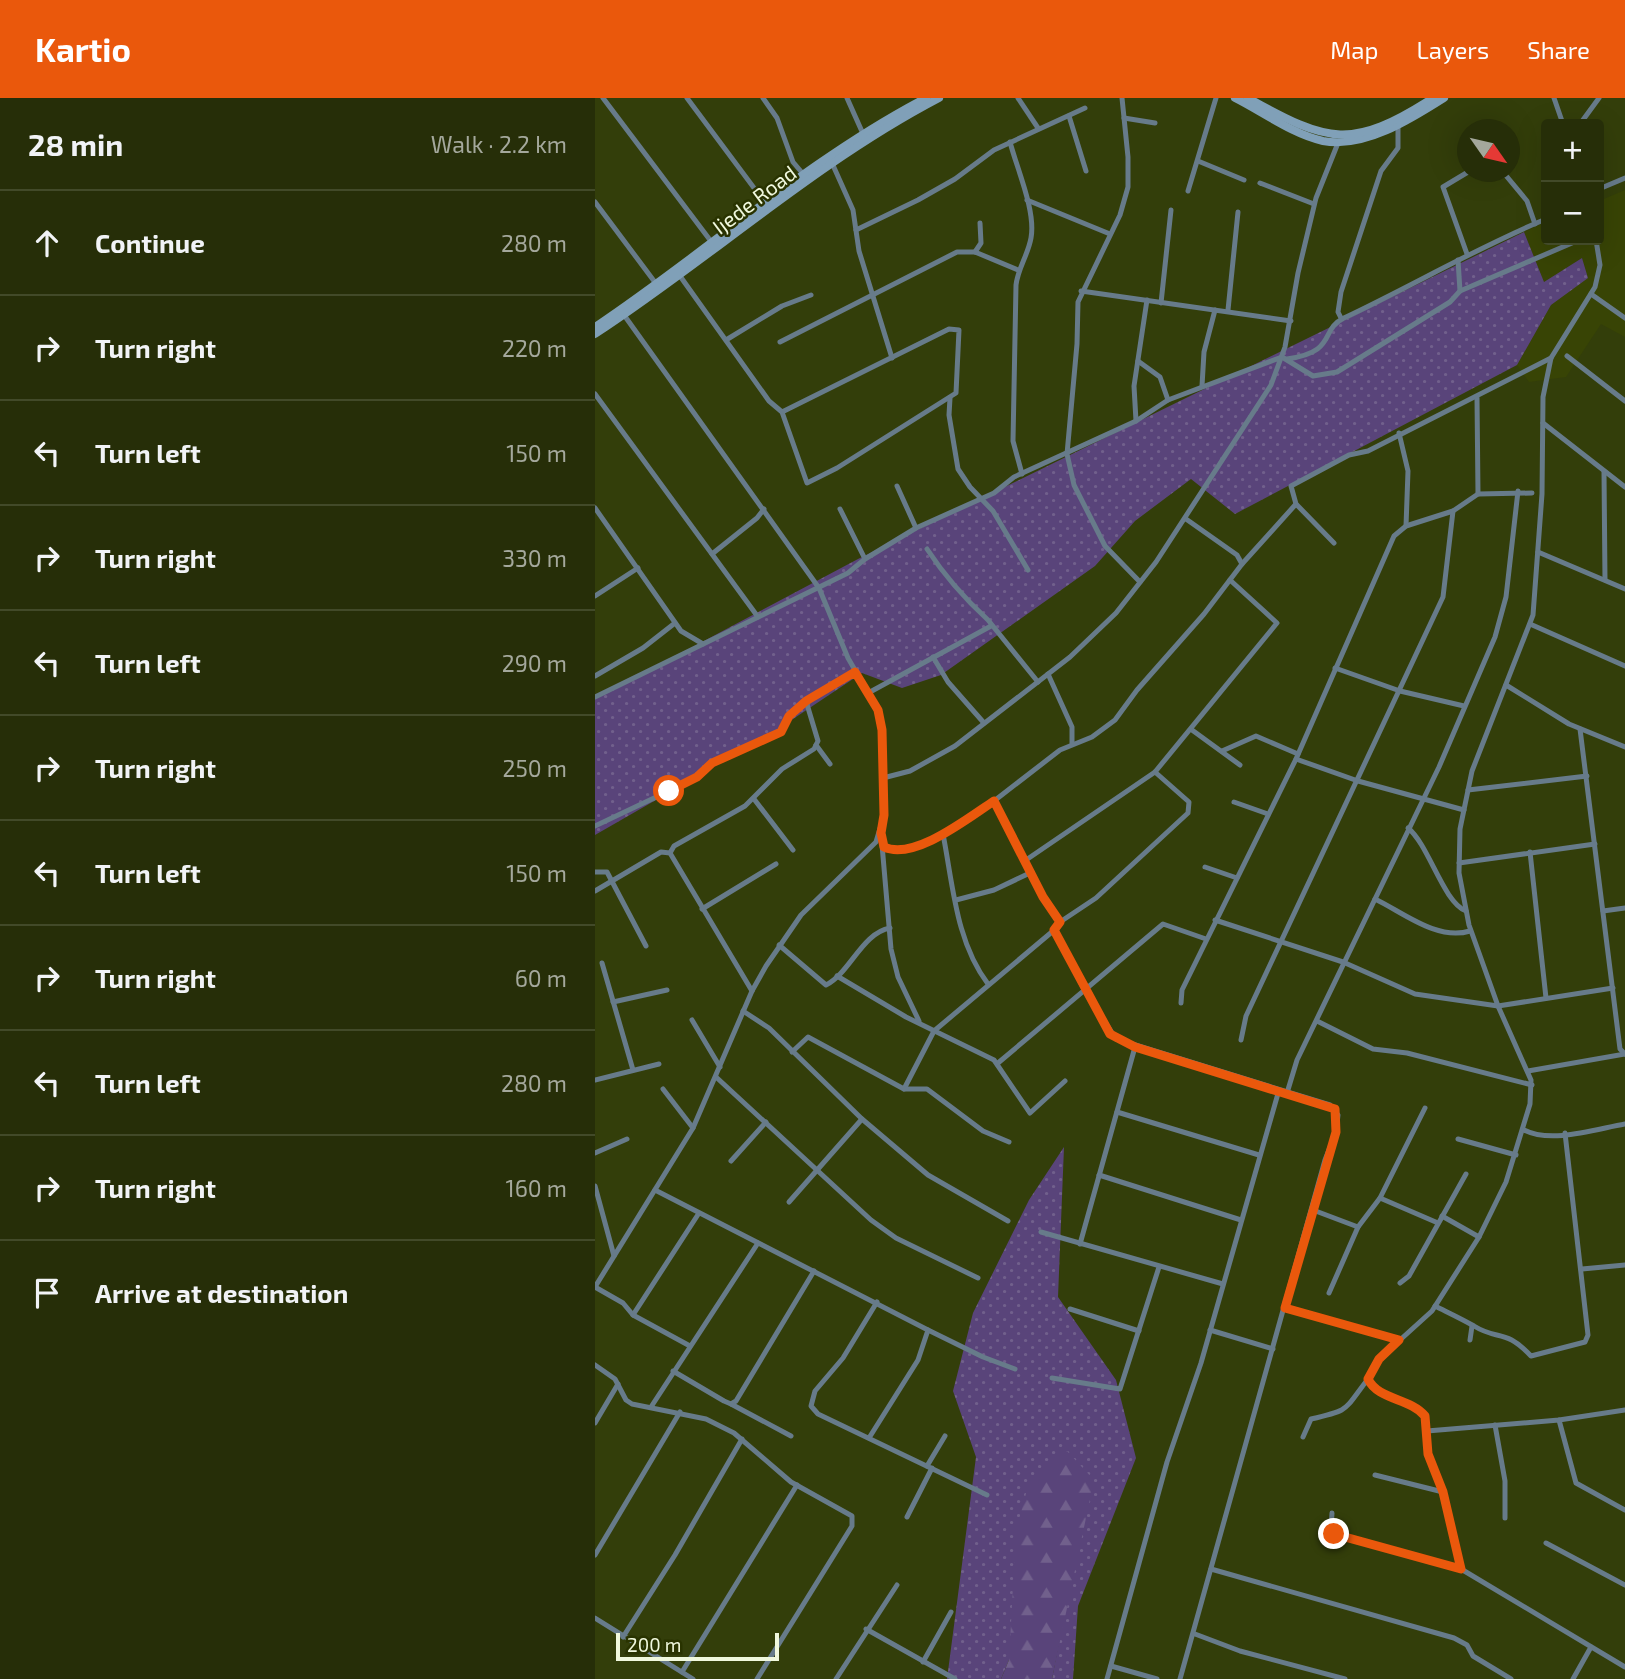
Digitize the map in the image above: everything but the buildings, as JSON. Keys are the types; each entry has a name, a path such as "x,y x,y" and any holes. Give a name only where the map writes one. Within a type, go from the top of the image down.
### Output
{"main road":[{"name":"Ijede Road","path":"595,334 680,276 832,163 939,98"},
{"path":"1235,98 1313,137 1338,143 1364,139 1398,124 1444,98"},
{"path":"1248,98 1314,131 1338,136 1363,133 1433,98"},
{"name":"Ijede Road","path":"597,323 657,285 804,175 920,99"}],"street":[{"path":"603,98 713,244"},
{"path":"687,98 766,204"},
{"path":"763,98 777,118 793,162 804,175"},
{"path":"847,98 864,136"},
{"path":"1018,98 1038,128"},
{"path":"1122,98 1129,178 1124,205 1081,291 1076,314 1077,344 1067,454 1074,485 1105,546 1140,582"},
{"path":"1188,191 1216,98"},
{"path":"1554,98 1561,119"},
{"path":"1584,119 1599,98"},
{"path":"856,230 927,195 1010,142 1086,108"},
{"path":"1069,116 1086,171"},
{"path":"1124,118 1155,123"},
{"path":"1341,318 1338,313 1341,292 1381,171 1398,148 1398,124"},
{"path":"1010,142 1032,221 1031,241 1018,270 1013,441 1022,474"},
{"path":"883,778 910,771 932,760 1095,636 1140,582 1186,519 1234,439 1271,385 1284,358 1298,273 1314,204 1338,143"},
{"path":"1198,161 1244,180"},
{"path":"832,163 853,210 859,251 892,358"},
{"path":"1604,187 1625,178"},
{"path":"1457,179 1443,187 1467,254"},
{"path":"1511,182 1527,201 1535,224"},
{"path":"1260,183 1314,204"},
{"path":"1027,200 1110,234"},
{"path":"595,202 657,285"},
{"path":"1161,303 1171,210"},
{"path":"1228,310 1238,212"},
{"path":"595,697 848,573 865,559 916,528 981,499 1022,474 1136,421 1168,400 1284,358 1306,357 1320,350 1341,318 1429,277 1467,254 1541,221"},
{"path":"975,252 981,243 979,223"},
{"path":"1284,358 1313,376 1337,372 1450,302 1460,291 1567,245"},
{"path":"1303,1437 1311,1419 1335,1416 1344,1411 1379,1359 1422,1322 1435,1306 1479,1237 1516,1155 1524,1130 1532,1085 1498,1006 1471,931 1465,911 1459,863 1468,790 1482,744 1530,624 1536,598 1543,397 1551,358 1591,294 1599,274 1596,245"},
{"path":"780,342 945,256 975,252 1018,270"},
{"path":"1458,260 1460,291"},
{"path":"680,276 769,401 782,412 807,483 837,468 956,393 959,377 959,330 953,328 782,412"},
{"path":"1081,291 1291,321"},
{"path":"1591,294 1625,318"},
{"path":"726,340 782,306 811,295"},
{"path":"1136,421 1135,386 1147,300"},
{"path":"1202,386 1205,347 1215,310"},
{"path":"624,315 819,588 855,672 870,692 878,710 882,730 881,833 890,929 898,977 919,1021"},
{"path":"1567,356 1625,401"},
{"path":"1334,543 1296,504 1291,486 1477,398 1505,380 1551,358"},
{"path":"1138,361 1160,377 1168,400"},
{"path":"595,394 758,617"},
{"path":"950,398 949,415 958,469 993,510 1028,570"},
{"path":"1477,398 1478,494"},
{"path":"1543,423 1625,487"},
{"path":"1399,433 1408,471 1406,526"},
{"path":"1604,472 1605,580"},
{"path":"897,486 916,528"},
{"path":"1287,1093 1297,1060 1375,900 1495,637 1502,614 1518,491"},
{"path":"1181,1003 1182,990 1297,757 1394,536 1406,526 1453,511 1478,494 1518,491 1532,493"},
{"path":"884,847 900,852 943,834 994,801 1072,743 1092,737 1115,720 1136,690 1296,504"},
{"path":"712,554 757,518 764,509"},
{"path":"841,509 865,559"},
{"path":"596,511 675,623 688,636 703,643"},
{"path":"1241,1040 1246,1016 1443,597 1453,511"},
{"path":"1186,519 1237,555 1242,564"},
{"path":"927,549 947,579 992,626 1038,681"},
{"path":"1538,552 1625,589"},
{"path":"595,596 638,568"},
{"path":"1026,860 1155,772 1277,623 1230,580"},
{"path":"595,676 643,648 675,623"},
{"path":"1530,624 1625,666"},
{"path":"870,692 992,626"},
{"path":"933,657 949,682 984,723"},
{"path":"1335,668 1400,691 1464,706"},
{"path":"595,826 690,781 712,763 781,732 789,716 806,701 855,672"},
{"path":"1048,674 1072,727 1072,743"},
{"path":"1506,685 1553,716 1625,747"},
{"path":"806,701 811,726 817,736 816,745 830,764"},
{"path":"1580,729 1620,1049 1625,1054"},
{"path":"1192,730 1240,765"},
{"path":"1222,751 1256,736 1297,757 1358,781 1464,810"},
{"path":"670,853 674,846 754,799 782,769 816,745"},
{"path":"904,1088 934,1031 1054,930 1060,922 1096,898 1188,813 1189,802 1155,772"},
{"path":"1468,790 1587,776"},
{"path":"754,799 793,850"},
{"path":"994,801 1060,922"},
{"path":"1234,802 1268,814"},
{"path":"1408,828 1420,839 1438,875 1459,908 1465,911"},
{"path":"690,1346 633,1315 623,1303 595,1287 693,1128 752,991 779,945 808,908 876,842 881,833"},
{"path":"943,834 971,960 988,984"},
{"path":"1459,863 1595,844"},
{"path":"595,891 661,852 670,853"},
{"path":"1530,852 1546,998"},
{"path":"670,853 752,991"},
{"path":"702,909 776,864"},
{"path":"1205,867 1237,878"},
{"path":"595,872 607,872 646,946"},
{"path":"956,900 994,890 1032,872"},
{"path":"1375,900 1441,932 1459,934 1471,931"},
{"path":"1603,911 1625,908"},
{"path":"1215,920 1343,962 1407,993 1498,1006 1613,988"},
{"path":"998,1063 1163,924 1206,939"},
{"path":"779,945 826,985 871,939 883,930 890,929"},
{"path":"1054,930 1110,1034 1135,1047 1330,1105 1338,1115 1336,1132 1180,1679"},
{"path":"602,963 633,1070"},
{"path":"837,976 866,996 998,1063 1030,1113 1065,1081"},
{"path":"613,1002 667,989"},
{"path":"743,1012 756,1018 862,1119 927,1175 1008,1221"},
{"path":"692,1020 720,1067"},
{"path":"1317,1021 1373,1049 1406,1053 1532,1085"},
{"path":"792,1052 808,1037 904,1088 927,1089 983,1131 1009,1142"},
{"path":"1080,1244 1135,1047"},
{"path":"1528,1071 1625,1054"},
{"path":"595,1080 659,1064"},
{"path":"716,1077 871,1220 896,1238 978,1278"},
{"path":"663,1089 693,1128"},
{"path":"1107,1679 1167,1462 1210,1330 1279,1090"},
{"path":"1329,1293 1358,1227 1380,1198 1425,1108"},
{"path":"1117,1112 1259,1155"},
{"path":"789,1202 862,1119"},
{"path":"731,1161 766,1122"},
{"path":"1524,1130 1536,1134 1565,1133 1625,1124"},
{"path":"1435,1306 1465,1319 1472,1326 1512,1338 1531,1356 1585,1342 1588,1335 1582,1269 1565,1133"},
{"path":"595,1153 627,1139"},
{"path":"1458,1139 1516,1155"},
{"path":"1400,1283 1406,1280 1466,1174"},
{"path":"1099,1175 1241,1220"},
{"path":"595,1186 614,1256"},
{"path":"655,1190 928,1330 1015,1369"},
{"path":"1380,1198 1438,1223"},
{"path":"1313,1210 1358,1227"},
{"path":"633,1315 699,1213"},
{"path":"1442,1216 1479,1237"},
{"path":"1041,1232 1223,1284"},
{"path":"651,1407 758,1243"},
{"path":"1582,1269 1625,1265"},
{"path":"1052,1378 1120,1389 1159,1267"},
{"path":"731,1404 736,1401 814,1271"},
{"path":"877,1302 843,1358 815,1391 811,1406 818,1414 987,1495"},
{"path":"1070,1308 1139,1331"},
{"path":"1285,1308 1399,1340"},
{"path":"1469,1340 1472,1326"},
{"path":"869,1438 918,1360 928,1330"},
{"path":"1210,1330 1273,1349"},
{"path":"595,1366 618,1384 626,1400 706,1419 742,1439 761,1458 797,1485 848,1513 852,1526 757,1679"},
{"path":"673,1371 791,1436"},
{"path":"1368,1379 1382,1393 1421,1411 1425,1416 1428,1454 1443,1492 1461,1569"},
{"path":"595,1423 618,1384"},
{"path":"1427,1431 1559,1420 1625,1410"},
{"path":"595,1555 680,1412"},
{"path":"1559,1420 1576,1483 1625,1510"},
{"path":"1495,1425 1505,1481 1505,1518"},
{"path":"907,1517 945,1436"},
{"path":"622,1637 675,1555 742,1439"},
{"path":"1375,1475 1443,1492"},
{"path":"681,1672 797,1485"},
{"path":"1332,1513 1331,1530 1334,1534 1461,1569 1625,1667"},
{"path":"1546,1544 1625,1586"},
{"path":"1211,1569 1454,1638 1467,1645 1473,1656 1511,1679"},
{"path":"836,1679 897,1585"},
{"path":"923,1661 951,1612"},
{"path":"595,1630 597,1620 693,1679"},
{"path":"866,1629 955,1679"},
{"path":"1195,1634 1240,1651 1345,1679"},
{"path":"1573,1679 1591,1647"},
{"path":"1111,1666 1157,1679"}],"shaded area":[{"path":"1625,190 1625,337 1601,324 1566,377 1529,382 1517,365 1551,305 1588,277 1582,258 1544,282 1524,232 1541,224 1541,245 1604,245 1604,199"}],"green space":[{"path":"1524,232 1544,282 1582,258 1588,278 1551,305 1517,365 1235,514 1191,479 1135,521 1095,566 941,675 902,688 862,673 769,735 595,835 595,699 858,559"},
{"path":"1064,1147 1058,1297 1116,1380 1136,1458 1078,1606 1073,1679 1052,1679 1068,1595 1009,1660 1001,1679 947,1679 976,1457 953,1391 973,1313 1029,1200"},
{"path":"1067,1451 1094,1480 1052,1679 1001,1679 1009,1660 1016,1531 1028,1486"}],"route":[{"path":"669,791 697,777 712,763 781,732 789,716 814,694 855,672 870,692 878,710 882,730 884,815 881,833 884,847 900,852 943,834 994,801 1043,897 1060,922 1054,930 1069,960 1113,1037 1135,1047 1330,1105 1335,1109 1338,1115 1336,1132 1325,1160 1285,1308 1399,1340 1371,1368 1369,1383 1382,1393 1417,1408 1425,1416 1428,1454 1443,1492 1461,1569 1334,1534"}]}
